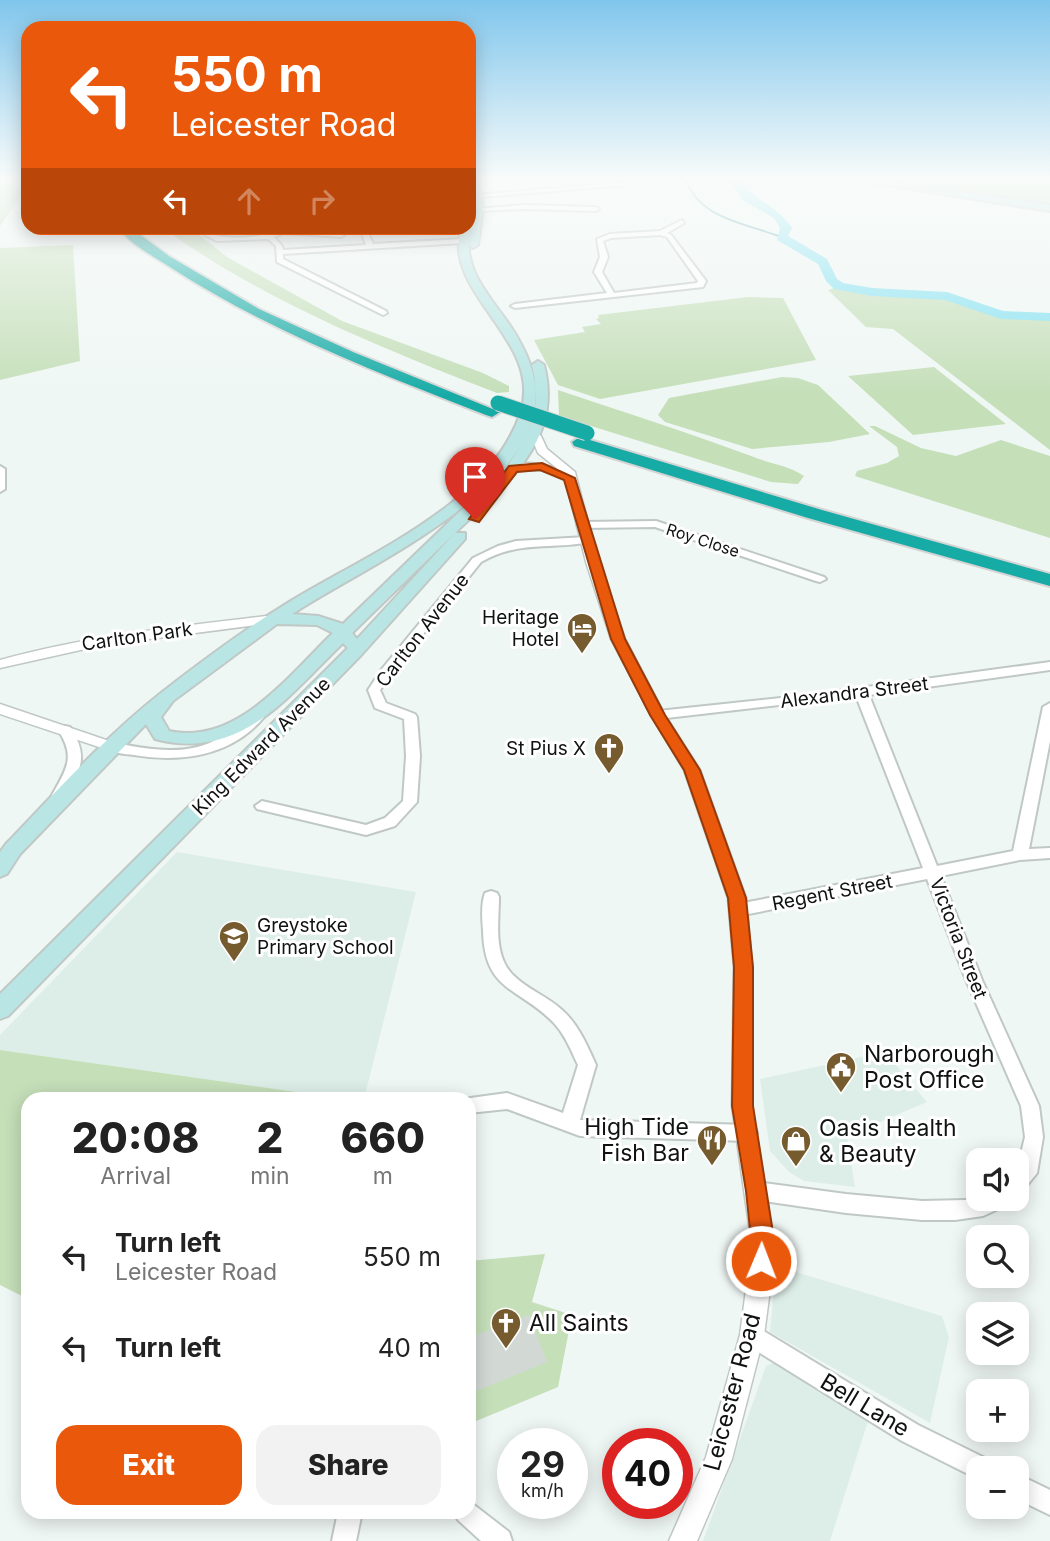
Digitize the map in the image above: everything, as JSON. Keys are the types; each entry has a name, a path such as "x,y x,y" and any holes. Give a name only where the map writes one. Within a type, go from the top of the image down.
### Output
{"highway":[{"path":"158,252 183,269 284,325 495,407 815,514 1050,580"},
{"path":"179,252 211,273 301,321 495,407"},
{"path":"583,438 1050,567"}],"main road":[{"path":"463,252 471,276 521,351 536,389"},
{"path":"0,869 13,849 110,746 168,696 275,619 412,537 473,491 502,460 522,431 536,389 532,351 476,267 473,252"},
{"name":"King Edward Avenue","path":"0,1009 355,650 492,500 536,436 536,389"},
{"name":"King Edward Avenue","path":"168,696 152,717 162,736 186,743 226,734 266,708 512,470"},
{"path":"275,619 317,619 332,624 345,633 355,650"}],"street":[{"path":"294,252 280,253 280,260 383,313"},
{"path":"602,252 604,257 598,272 612,296"},
{"path":"515,306 693,287 702,283 680,252"},
{"name":"Leicester Road","path":"536,436 542,451 566,468 618,639 658,715 692,770 737,898 743,967 743,1106 762,1239 752,1335 719,1459 683,1541"},
{"path":"512,470 542,467 569,478"},
{"path":"0,469 0,489"},
{"name":"Roy Close","path":"584,533 656,524 820,579"},
{"name":"Carlton Avenue","path":"262,806 366,830 390,822 410,802 414,756 410,716 380,705 374,690 386,672 477,560 492,550 514,544 584,533"},
{"name":"Carlton Park","path":"0,664 76,643 124,635 275,619"},
{"name":"Alexandra Street","path":"658,715 861,692 1050,666"},
{"name":"Victoria Street","path":"861,692 974,980 1030,1106 1034,1137 1029,1163"},
{"path":"1020,855 1050,707"},
{"path":"0,709 110,746 160,757 190,755 235,738 266,708"},
{"path":"53,808 76,763 77,744 65,730"},
{"name":"Regent Street","path":"738,910 1020,855 1050,853"},
{"path":"491,897 493,944 498,966 519,989 554,1013 573,1034 587,1065 569,1124"},
{"path":"476,1104 507,1101 580,1128 748,1133"},
{"path":"757,1191 940,1213 966,1210"},
{"name":"Bell Lane","path":"752,1335 910,1433 966,1461"},
{"path":"1029,1492 1050,1503"},
{"path":"344,1541 349,1519"},
{"path":"474,1519 500,1541"}],"shaded area":[{"name":"Greystoke Primary School","path":"177,852 416,892 366,1092 297,1092 0,1050 0,1035"},
{"path":"885,1052 927,1102 847,1136 855,1187 804,1181 789,1172 770,1151 760,1079"},
{"path":"776,1266 942,1316 949,1337 930,1423 770,1332"},
{"path":"777,1361 869,1418 830,1541 703,1541 766,1366"}],"green space":[{"path":"0,252 73,252 80,361 0,380"},
{"path":"199,252 221,252 342,321 483,373 509,386 509,392 497,393 324,321 241,278"},
{"path":"837,287 873,295 955,300 1001,316 1050,320 1050,450 893,329 866,327 828,290"},
{"path":"748,297 783,298 816,360 600,399 558,385 534,340 585,332 582,327 601,324 596,319 599,318 598,315"},
{"path":"934,367 1006,424 913,435 848,376"},
{"path":"782,377 798,378 818,385 870,434 829,442 752,449 665,422 658,415 669,398"},
{"path":"558,390 786,467 804,476 798,484 771,482 559,416"},
{"path":"869,426 875,426 921,448 956,456 1001,440 1050,456 1050,538 855,476 857,471 887,463 899,456 897,447"},
{"path":"0,1050 297,1092 21,1092 21,1296 0,1285"},
{"path":"545,1254 532,1302 572,1315 558,1387 476,1421 476,1260"}],"building":[{"name":"All Saints","path":"529,1315 547,1362 476,1391 476,1335"}],"waterway":[{"path":"806,252 823,262 832,281 839,286 872,292 947,296 1001,315 1050,317"}],"place":[{"name":"Heritage Hotel","path":"582,655"},
{"name":"St Pius X","path":"609,775"},
{"name":"Greystoke Primary School","path":"234,963"},
{"name":"Narborough Post Office","path":"841,1094"},
{"name":"High Tide Fish Bar","path":"712,1167"},
{"name":"Oasis Health & Beauty","path":"796,1168"},
{"name":"All Saints","path":"506,1350"}],"route":[{"path":"475,519 492,500 513,468 550,468 569,478 592,562 618,639 658,715 692,770 737,898 743,967 743,1106 757,1191 762,1239 761,1261"}]}
